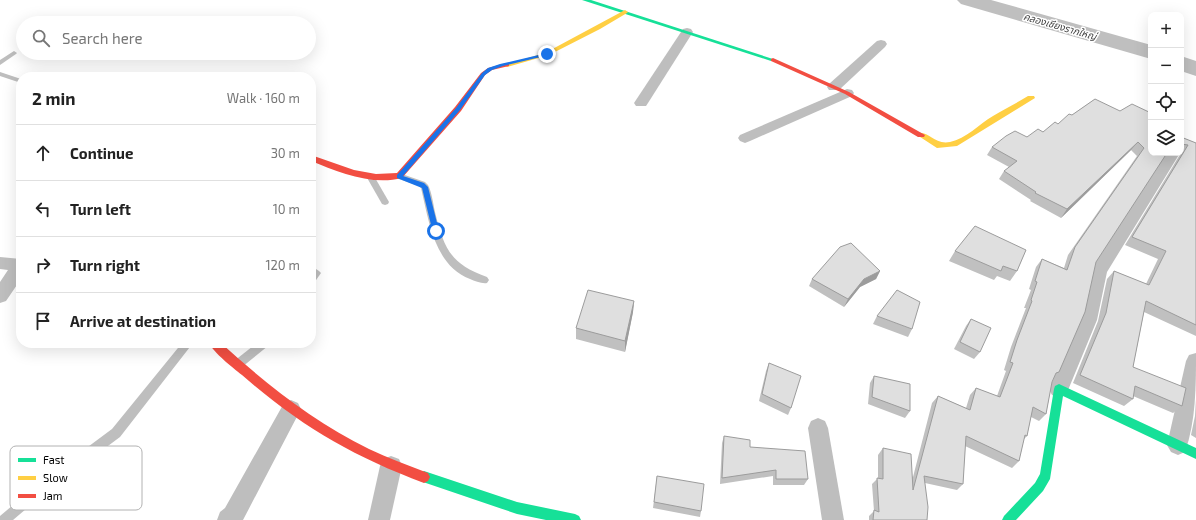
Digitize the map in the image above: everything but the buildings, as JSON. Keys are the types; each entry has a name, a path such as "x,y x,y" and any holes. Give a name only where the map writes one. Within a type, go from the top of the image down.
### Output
{"street":[{"path":"585,0 765,57 847,93 938,146 944,147 974,134 994,118 1031,98"},
{"path":"316,160 340,170 370,176 391,178 399,176 458,109 483,74 490,69 547,54 598,28 625,12"},
{"path":"641,103 686,32"},
{"path":"834,87 881,44"},
{"path":"745,138 847,93"},
{"path":"1008,520 1039,487 1046,475 1057,399 1088,320 1099,271 1171,156"},
{"path":"0,263 16,265"},
{"path":"0,296 16,272"},
{"path":"219,348 237,365 291,409 333,437 391,466 517,508 575,520"},
{"path":"1060,389 1187,449 1196,362"},
{"path":"228,520 232,516 291,409"},
{"path":"818,428 833,520"},
{"path":"380,520 391,466"}],"lane":[{"path":"0,63 14,54"},
{"path":"2,74 16,79"},
{"path":"370,176 385,202"},
{"path":"399,176 422,184 425,187 438,240 442,248 460,270 484,280"},
{"path":"98,446 116,432 184,348"},
{"path":"237,365 258,348"},
{"path":"4,520 16,510"}],"waterway":[{"name":"คลองเชียงรากใหญ่","path":"968,0 1148,51"},
{"name":"คลองเชียงรากใหญ่","path":"1184,64 1196,69"}],"traffic: fast":[{"path":"585,0 773,60"},
{"path":"1008,520 1039,487 1046,475 1059,389 1196,454"},
{"path":"424,477 517,508 575,520"}],"traffic: slow":[{"path":"507,65 547,54 598,28 625,12"},
{"path":"921,135 940,146 954,144 969,136 995,118 1031,98"}],"traffic: jam":[{"path":"773,60 847,93 921,135"},
{"path":"316,160 354,173 376,177 399,176 458,109 483,74 490,69 507,65"},
{"path":"219,348 262,386 286,405 312,422 365,453 424,477"}],"route":[{"path":"436,231 425,187 422,184 399,176 458,109 483,74 490,69 502,65 531,60 547,54"}]}
